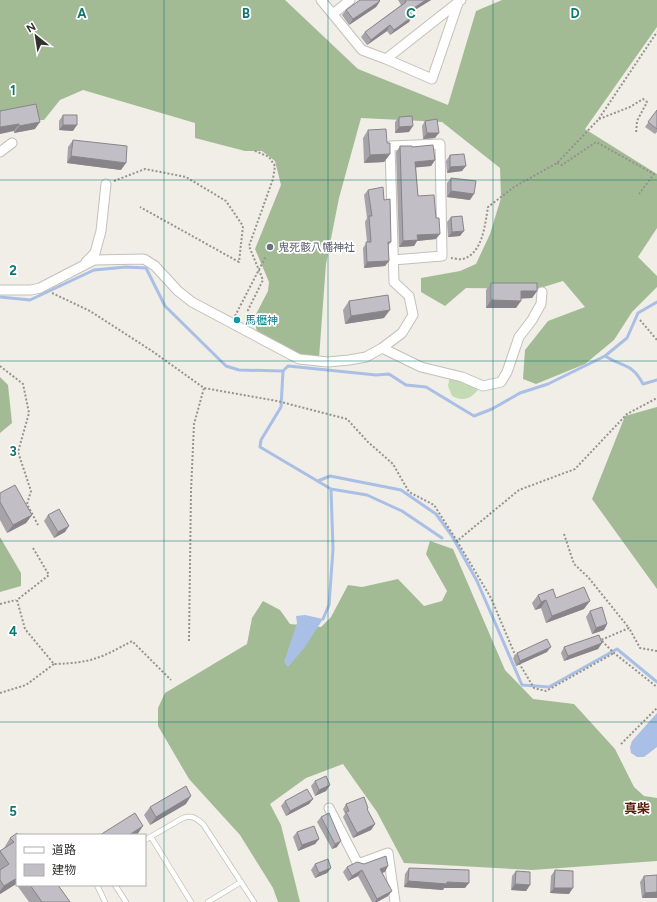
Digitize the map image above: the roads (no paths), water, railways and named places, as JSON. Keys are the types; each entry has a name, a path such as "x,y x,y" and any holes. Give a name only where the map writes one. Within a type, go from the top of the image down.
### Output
{"street":[{"path":"321,0 362,50 432,80 460,1"},
{"path":"333,14 350,0"},
{"path":"386,59 460,1"},
{"path":"0,152 12,143"},
{"path":"0,290 40,288 85,263 94,260 144,259 155,266 178,291 192,302 299,359 328,362 366,357 382,348 402,333 413,315 409,296 394,282 393,260 390,146 440,144 442,256 393,260"},
{"path":"85,263 95,253 101,231 106,184"},
{"path":"382,348 421,367 462,377 483,386 501,382 507,372 519,337 532,320 541,304 542,292"},
{"path":"329,808 358,864 388,853 395,902"}],"lane":[{"path":"146,840 183,818 189,816 196,818 203,824 254,902"},
{"path":"151,837 191,902"},
{"path":"208,902 241,882"},
{"path":"98,886 106,902"},
{"path":"116,886 126,902"}],"water":[{"path":"305,615 323,619 305,647 288,667 284,662 297,623 296,616"},
{"path":"657,713 657,747 644,757 637,757 631,753 630,747 632,741"}],"waterway":[{"path":"0,297 30,300 94,270 126,267 146,268 165,306 226,366 239,370 283,371 288,366 376,375 389,374 406,385 426,387 474,416 492,409 520,393 548,384 605,356 627,338 638,313 657,302"},
{"path":"605,356 631,369 635,372 643,384 657,380"},
{"path":"283,371 281,407 261,440 260,447 331,489 367,495 402,511 442,538"},
{"path":"318,481 330,476 401,490 436,514 452,536 477,581 522,685 549,687 617,649 657,682"},
{"path":"323,619 329,605 333,549 331,489"}],"place":[{"name":"鬼死骸八幡神社","path":"270,247"},
{"name":"馬櫪神","path":"237,320"}],"district":[{"name":"真柴","path":"637,808"}]}
